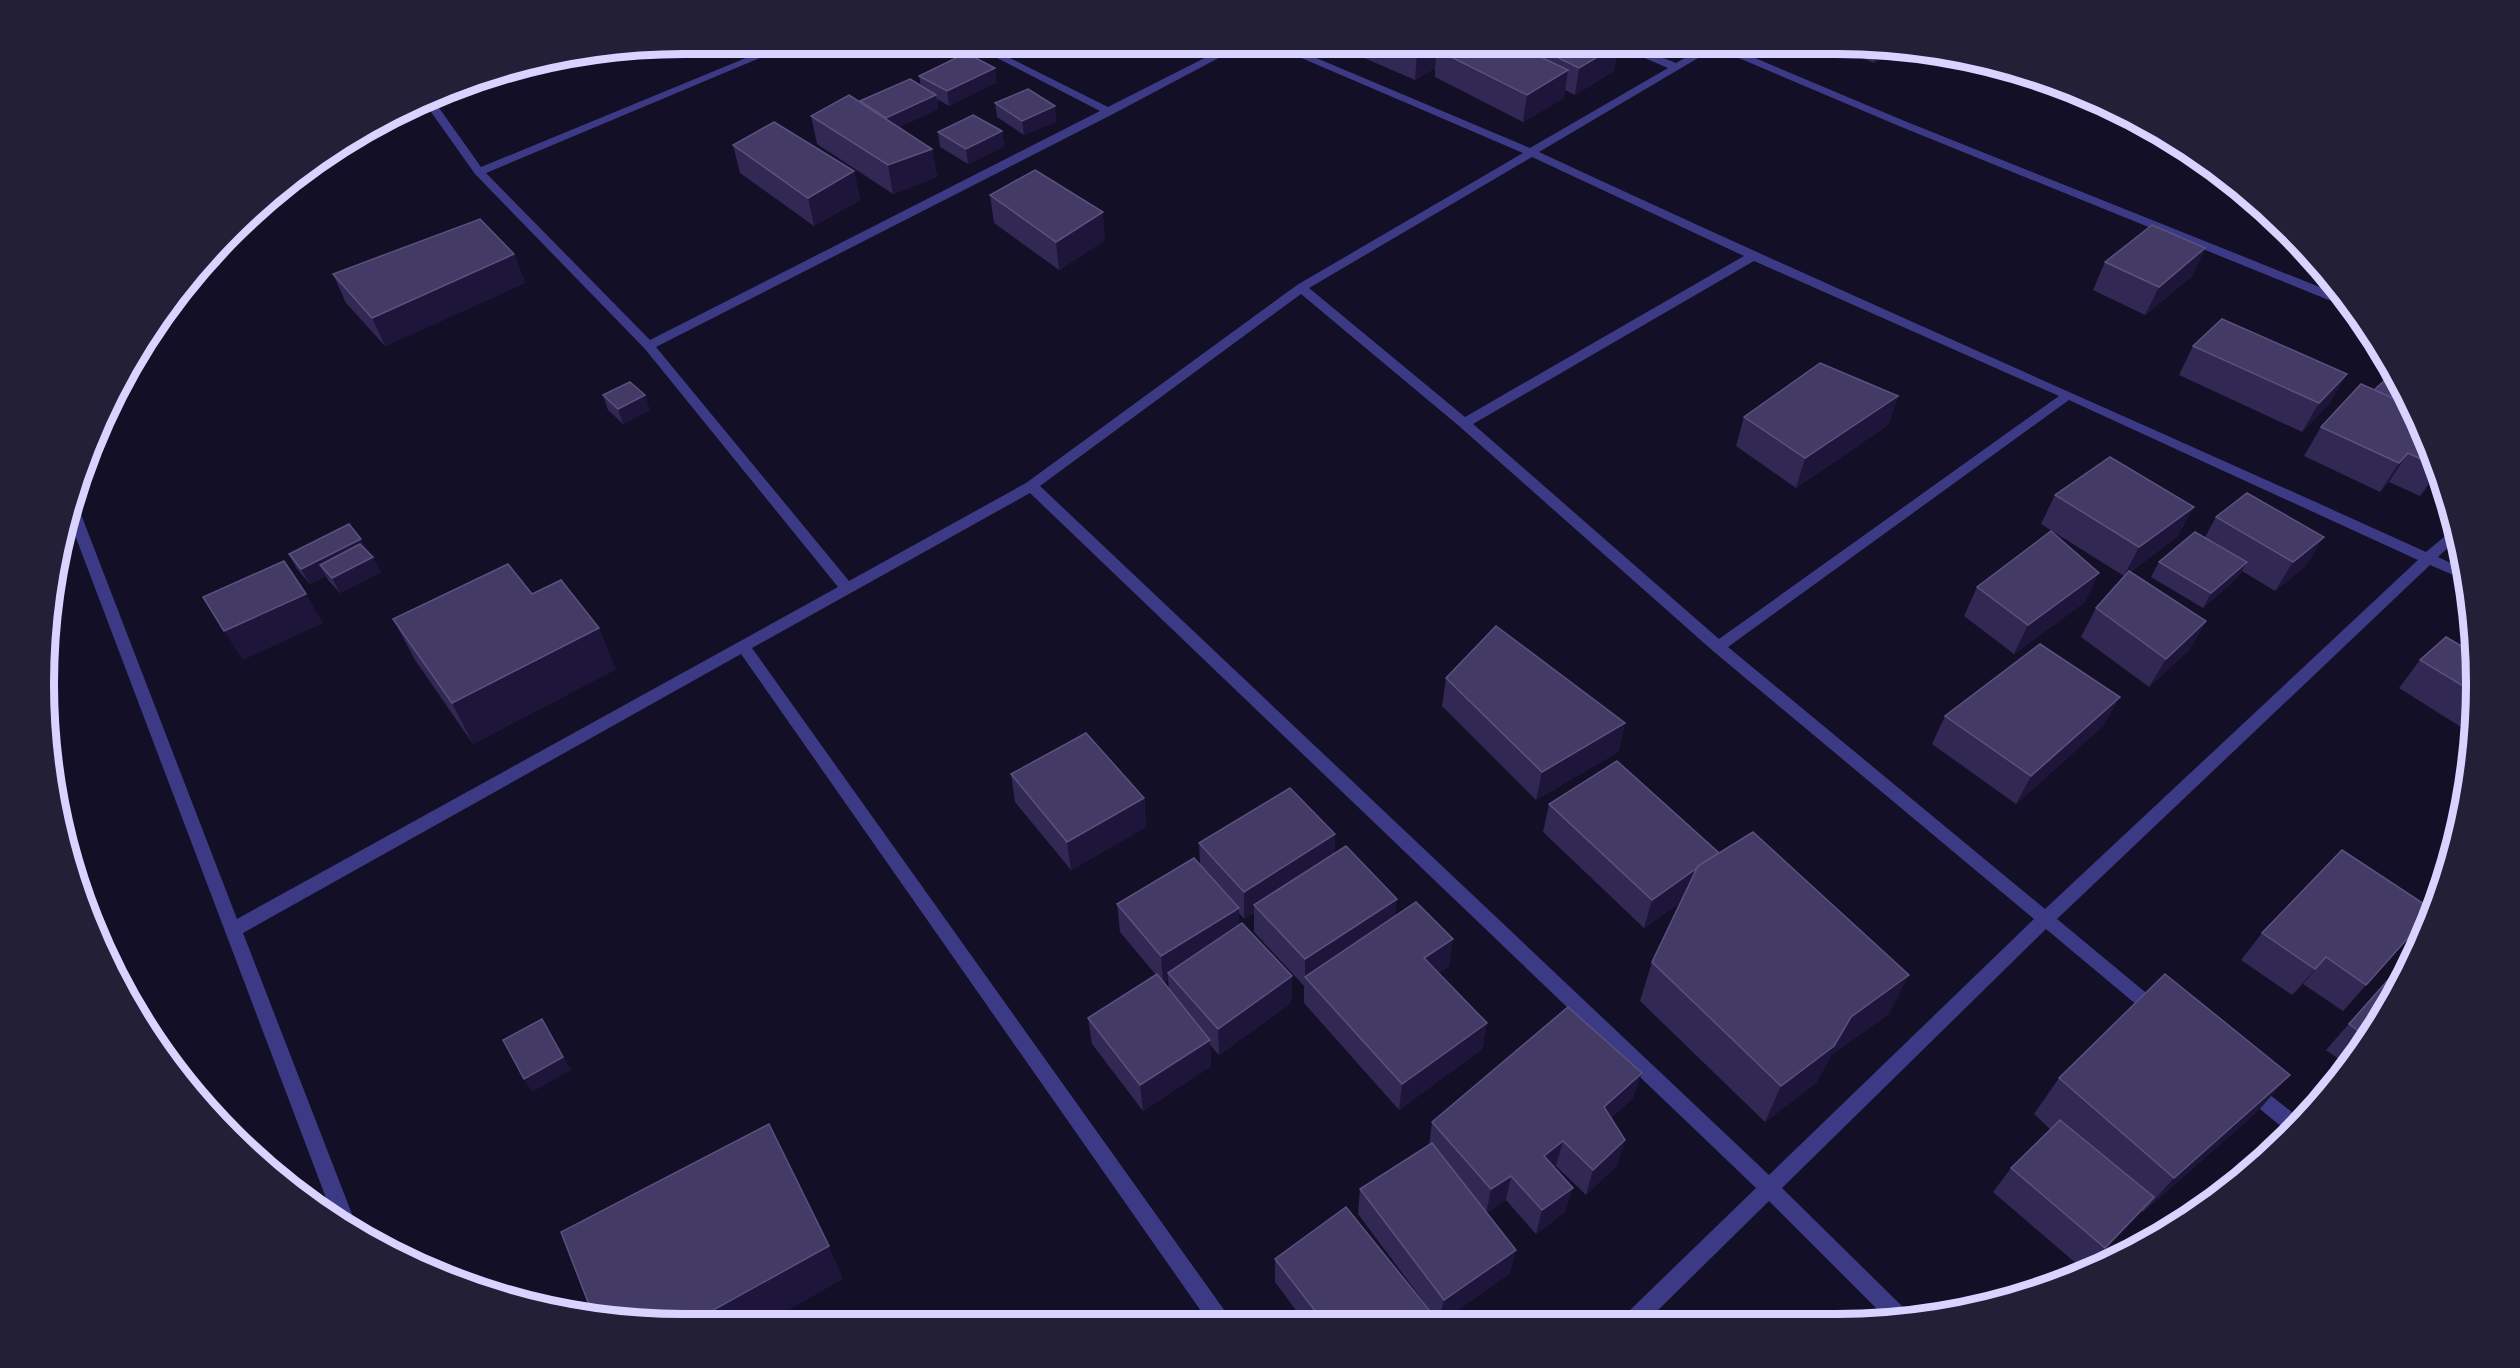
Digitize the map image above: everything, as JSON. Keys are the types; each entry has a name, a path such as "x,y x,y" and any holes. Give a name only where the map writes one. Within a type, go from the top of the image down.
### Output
{"street":[{"path":"480,172 764,54"},
{"path":"995,54 1109,112"},
{"path":"649,346 1221,54"},
{"path":"1298,54 1532,153 1753,256 2068,395 2456,571"},
{"path":"1645,54 1676,67"},
{"path":"233,930 1031,486 1302,288 1699,54"},
{"path":"1737,54 2334,298"},
{"path":"433,107 480,172 649,346 847,588"},
{"path":"1464,423 1753,256"},
{"path":"1302,288 1464,423 1718,647 2170,1023"},
{"path":"1718,647 2068,395"},
{"path":"1031,486 1770,1189 1892,1311"},
{"path":"76,519 342,1213"},
{"path":"1640,1314 2045,919 2449,539"},
{"path":"743,646 1215,1314"},
{"path":"2241,1082 2289,1121"}],"building":[{"path":"964,54 995,68 947,91 919,76"},
{"path":"1445,54 1534,54 1568,70 1527,95"},
{"path":"1550,54 1603,54 1579,68"},
{"path":"910,79 936,95 886,118 860,101"},
{"path":"1028,89 1055,106 1022,121 995,103"},
{"path":"849,95 932,149 888,165 811,116"},
{"path":"973,115 1002,131 966,149 938,132"},
{"path":"774,122 854,171 808,198 733,145"},
{"path":"1035,170 1103,212 1056,242 990,195"},
{"path":"480,219 514,254 372,318 333,274"},
{"path":"2152,225 2205,248 2159,287 2105,262"},
{"path":"2222,319 2347,374 2319,403 2193,346"},
{"path":"1820,363 1898,396 1805,458 1744,417"},
{"path":"2387,378 2399,401 2374,390"},
{"path":"630,382 645,395 618,409 603,395"},
{"path":"2361,384 2399,401 2425,461 2408,453 2399,463 2321,427"},
{"path":"2110,457 2194,507 2139,547 2055,495"},
{"path":"2247,493 2324,537 2293,562 2216,517"},
{"path":"349,524 361,539 301,569 289,554"},
{"path":"2051,531 2099,573 2028,625 1977,587"},
{"path":"2195,532 2247,562 2211,593 2159,562"},
{"path":"360,544 373,557 332,578 320,565"},
{"path":"284,561 306,594 224,631 203,597"},
{"path":"508,564 532,594 561,580 599,628 452,703 393,619"},
{"path":"2129,571 2206,621 2166,659 2096,608"},
{"path":"1496,626 1625,723 1542,772 1446,678"},
{"path":"2446,637 2465,648 2466,688 2420,660"},
{"path":"2040,644 2120,697 2031,776 1945,716"},
{"path":"1086,733 1144,798 1067,842 1011,774"},
{"path":"1617,761 1719,853 1652,900 1549,804"},
{"path":"1290,788 1335,834 1244,892 1199,843"},
{"path":"1753,832 1909,975 1851,1017 1834,1046 1781,1086 1652,962 1698,866"},
{"path":"1346,846 1397,899 1305,959 1254,905"},
{"path":"2342,850 2426,905 2416,929 2366,985 2326,957 2315,969 2262,933"},
{"path":"1194,858 1239,908 1161,956 1117,904"},
{"path":"1416,902 1453,939 1424,958 1487,1023 1402,1084 1305,977"},
{"path":"1242,923 1292,976 1218,1029 1168,973"},
{"path":"2398,968 2361,1033 2349,1024"},
{"path":"1157,974 1210,1040 1140,1085 1088,1018"},
{"path":"2165,974 2290,1075 2174,1178 2059,1078"},
{"path":"1568,1007 1642,1073 1604,1107 1625,1140 1593,1170 1563,1141 1544,1156 1573,1188 1542,1210 1511,1176 1491,1189 1432,1122"},
{"path":"542,1019 563,1057 524,1079 503,1040"},
{"path":"2060,1120 2154,1197 2105,1248 2011,1168"},
{"path":"769,1124 829,1246 706,1314 643,1313 590,1307 561,1232"},
{"path":"1432,1143 1516,1250 1444,1300 1360,1189"},
{"path":"1346,1207 1430,1311 1426,1314 1318,1314 1275,1259"}]}
